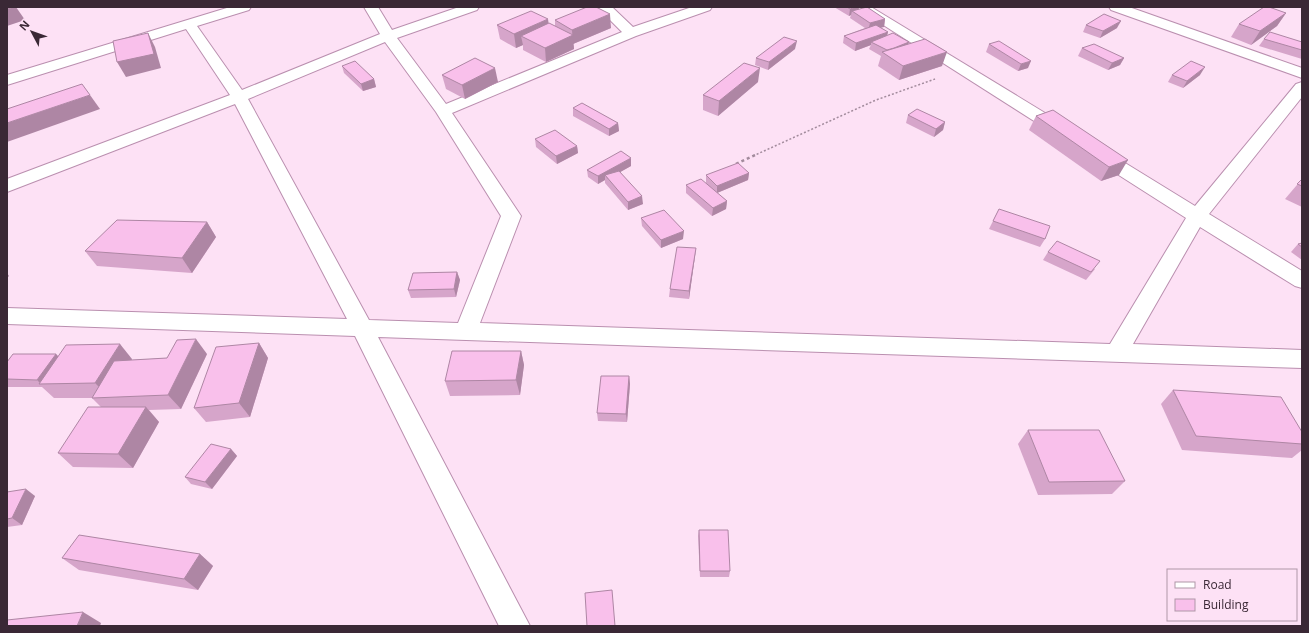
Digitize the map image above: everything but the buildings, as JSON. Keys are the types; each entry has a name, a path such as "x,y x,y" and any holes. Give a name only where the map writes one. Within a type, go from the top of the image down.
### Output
{"street":[{"path":"7,80 244,7"},
{"path":"371,7 388,36 443,111 511,216 466,331"},
{"path":"7,186 239,97 388,36 472,7"},
{"path":"604,7 631,33"},
{"path":"443,111 631,33 705,7"},
{"path":"862,7 1302,281"},
{"path":"1116,7 1302,73"},
{"path":"190,24 239,97 362,328 515,626"},
{"path":"1116,353 1197,216 1302,86"},
{"path":"7,316 1302,359"}],"path":[{"path":"734,165 876,100 962,69"}]}
